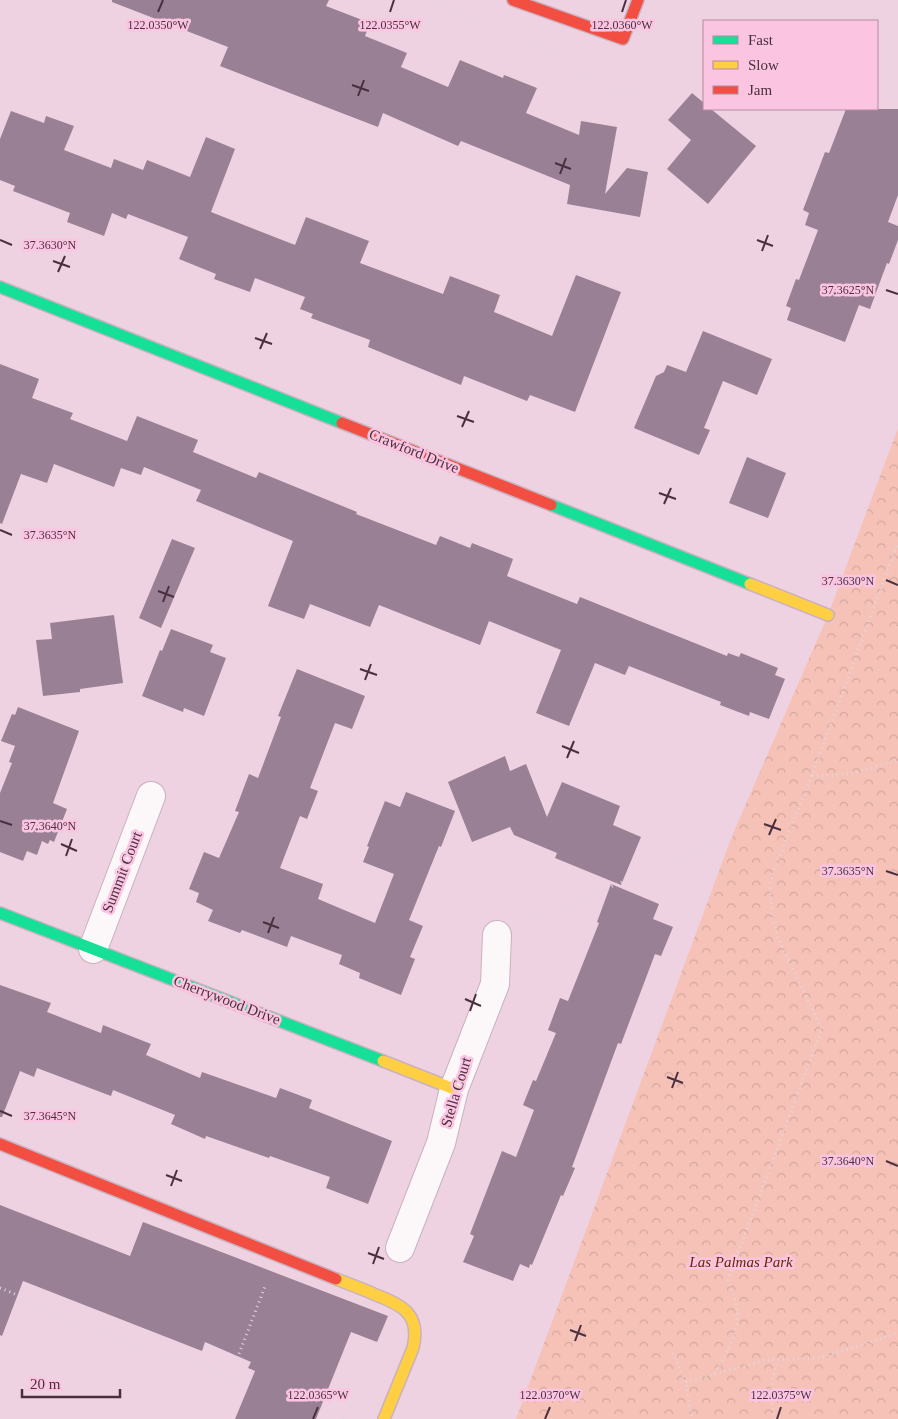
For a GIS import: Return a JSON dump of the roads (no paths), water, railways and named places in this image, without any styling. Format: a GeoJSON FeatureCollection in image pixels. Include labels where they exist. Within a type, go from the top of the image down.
{"type":"FeatureCollection","features":[{"type":"Feature","properties":{"kind":"street"},"geometry":{"type":"LineString","coordinates":[[513,0],[623,39],[638,0]]}},
{"type":"Feature","properties":{"kind":"street","name":"Crawford Drive"},"geometry":{"type":"LineString","coordinates":[[0,287],[828,615]]}},
{"type":"Feature","properties":{"kind":"street","name":"Summit Court"},"geometry":{"type":"LineString","coordinates":[[93,948],[151,796]]}},
{"type":"Feature","properties":{"kind":"street","name":"Cherrywood Drive"},"geometry":{"type":"LineString","coordinates":[[0,913],[454,1088]]}},
{"type":"Feature","properties":{"kind":"street","name":"Stella Court"},"geometry":{"type":"LineString","coordinates":[[400,1248],[440,1143],[454,1088],[495,984],[498,935]]}},
{"type":"Feature","properties":{"kind":"street"},"geometry":{"type":"LineString","coordinates":[[0,1144],[397,1303],[409,1312],[414,1324],[416,1340],[384,1419]]}},
{"type":"Feature","properties":{"kind":"park label","name":"Las Palmas Park"},"geometry":{"type":"Point","coordinates":[741,1262]}}]}
